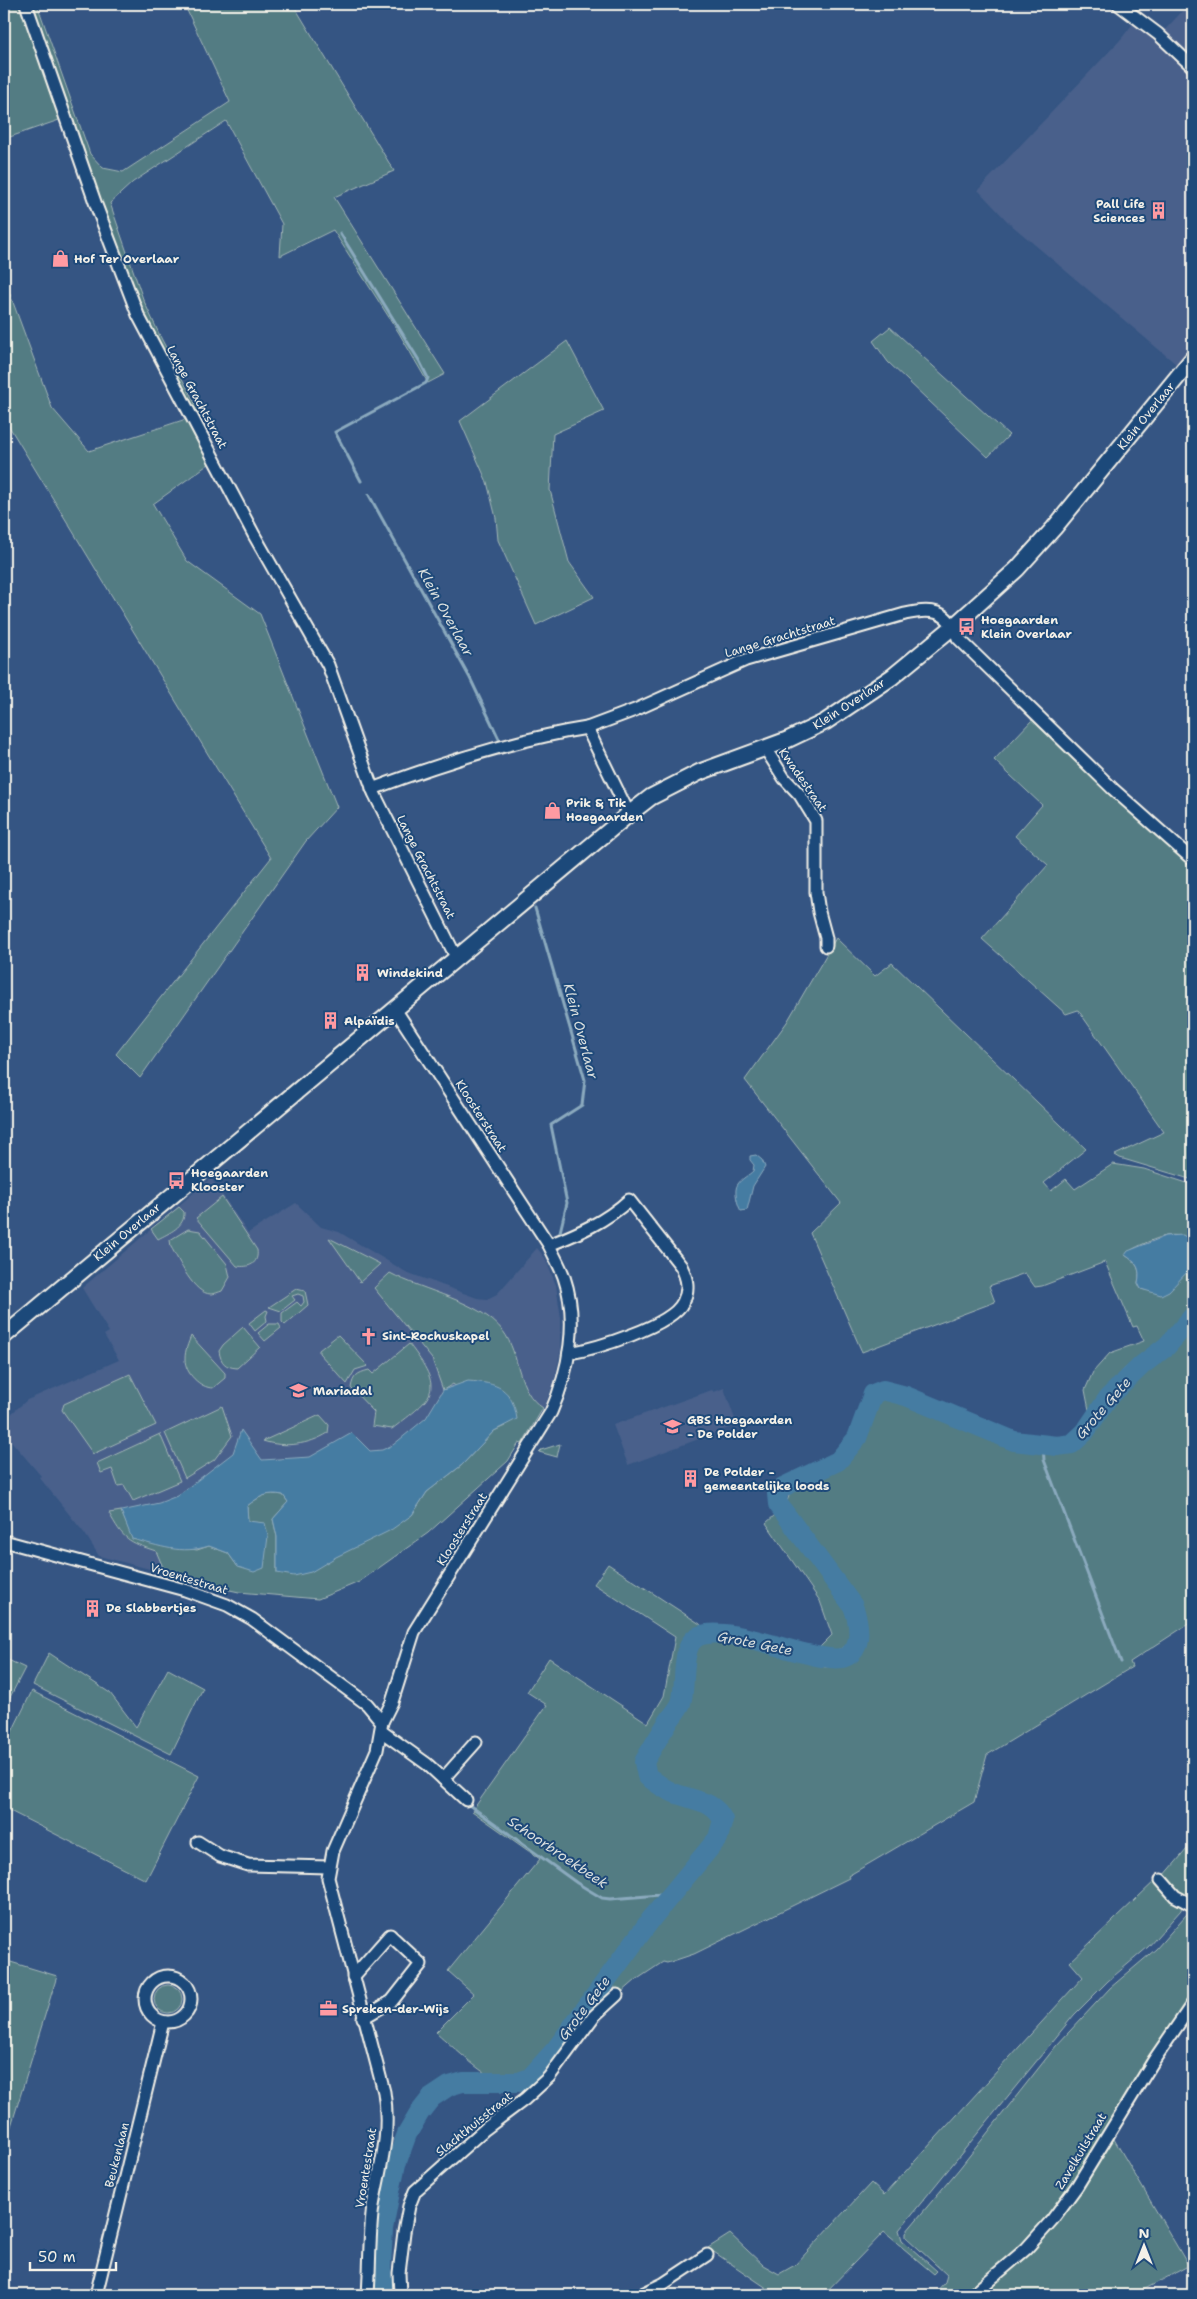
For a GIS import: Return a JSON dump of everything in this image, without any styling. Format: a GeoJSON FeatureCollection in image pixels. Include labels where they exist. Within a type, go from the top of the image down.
{"type":"FeatureCollection","features":[{"type":"Feature","properties":{"kind":"main road","name":"Klein Overlaar"},"geometry":{"type":"LineString","coordinates":[[4,1336],[628,814],[651,798],[700,772],[787,740],[825,722],[892,677],[954,626],[1017,569],[1054,528],[1193,358]]}},
{"type":"Feature","properties":{"kind":"street","name":"Lange Grachtstraat"},"geometry":{"type":"LineString","coordinates":[[26,4],[96,205],[138,315],[250,527],[328,665],[372,789],[456,957]]}},
{"type":"Feature","properties":{"kind":"street"},"geometry":{"type":"LineString","coordinates":[[1118,4],[1158,34],[1193,67]]}},
{"type":"Feature","properties":{"kind":"street","name":"Lange Grachtstraat"},"geometry":{"type":"LineString","coordinates":[[372,789],[447,764],[560,732],[587,728],[636,710],[728,666],[804,642],[926,610],[942,615],[954,626]]}},
{"type":"Feature","properties":{"kind":"street"},"geometry":{"type":"LineString","coordinates":[[954,626],[958,638],[1113,789],[1193,860]]}},
{"type":"Feature","properties":{"kind":"street"},"geometry":{"type":"LineString","coordinates":[[587,728],[628,814]]}},
{"type":"Feature","properties":{"kind":"street","name":"Kwadestraat"},"geometry":{"type":"LineString","coordinates":[[765,748],[784,778],[800,795],[816,821],[816,892],[826,946]]}},
{"type":"Feature","properties":{"kind":"street","name":"Kloosterstraat"},"geometry":{"type":"LineString","coordinates":[[382,1727],[414,1632],[551,1412],[559,1395],[569,1353],[572,1327],[570,1302],[564,1277],[549,1245],[395,1009]]}},
{"type":"Feature","properties":{"kind":"street"},"geometry":{"type":"LineString","coordinates":[[549,1245],[599,1224],[613,1215],[629,1200],[686,1276],[688,1287],[683,1303],[663,1321],[635,1333],[569,1353]]}},
{"type":"Feature","properties":{"kind":"street","name":"Vroentestraat"},"geometry":{"type":"LineString","coordinates":[[4,1541],[185,1590],[227,1604],[252,1619],[367,1704],[382,1727],[427,1764],[466,1800]]}},
{"type":"Feature","properties":{"kind":"street","name":"Vroentestraat"},"geometry":{"type":"LineString","coordinates":[[368,2295],[373,2208],[384,2154],[388,2116],[384,2092],[328,1878],[333,1851],[377,1750],[382,1727]]}},
{"type":"Feature","properties":{"kind":"street"},"geometry":{"type":"LineString","coordinates":[[443,1779],[476,1742]]}},
{"type":"Feature","properties":{"kind":"street"},"geometry":{"type":"LineString","coordinates":[[198,1842],[220,1856],[248,1865],[329,1867]]}},
{"type":"Feature","properties":{"kind":"street"},"geometry":{"type":"LineString","coordinates":[[1161,1880],[1175,1896],[1192,1902]]}},
{"type":"Feature","properties":{"kind":"street"},"geometry":{"type":"LineString","coordinates":[[354,1977],[390,1934],[421,1964],[392,2001],[364,2018]]}},
{"type":"Feature","properties":{"kind":"street"},"geometry":{"type":"LineString","coordinates":[[170,1976],[184,1982],[189,1988],[191,2003],[184,2016],[178,2020],[163,2022],[150,2014],[147,2007],[146,1992],[156,1980],[170,1976]]}},
{"type":"Feature","properties":{"kind":"street","name":"Slachthuisstraat"},"geometry":{"type":"LineString","coordinates":[[400,2295],[399,2272],[404,2232],[409,2206],[415,2191],[485,2129],[526,2099],[549,2077],[594,2016],[617,1995]]}},
{"type":"Feature","properties":{"kind":"street","name":"Zavelkuilstraat"},"geometry":{"type":"LineString","coordinates":[[972,2295],[1026,2249],[1052,2220],[1076,2186],[1148,2068],[1193,2003]]}},
{"type":"Feature","properties":{"kind":"street","name":"Beukenlaan"},"geometry":{"type":"LineString","coordinates":[[96,2295],[163,2022]]}},
{"type":"Feature","properties":{"kind":"street"},"geometry":{"type":"LineString","coordinates":[[640,2295],[663,2284],[707,2255]]}},
{"type":"Feature","properties":{"kind":"shaded area"},"geometry":{"type":"Polygon","coordinates":[[[1189,4],[1193,4],[1193,63],[1161,34],[1189,4]]]}},
{"type":"Feature","properties":{"kind":"shaded area"},"geometry":{"type":"Polygon","coordinates":[[[1135,21],[1193,74],[1193,342],[1176,364],[1009,223],[978,190],[1121,39],[1135,21]]]}},
{"type":"Feature","properties":{"kind":"shaded area"},"geometry":{"type":"Polygon","coordinates":[[[756,1155],[762,1160],[765,1167],[753,1186],[747,1210],[741,1211],[736,1198],[736,1190],[741,1180],[753,1171],[754,1165],[750,1160],[750,1156],[756,1155]]]}},
{"type":"Feature","properties":{"kind":"shaded area","name":"Mariadal"},"geometry":{"type":"Polygon","coordinates":[[[211,1178],[248,1233],[296,1203],[321,1227],[339,1232],[406,1272],[477,1298],[487,1299],[497,1294],[537,1248],[545,1258],[556,1285],[561,1318],[561,1349],[554,1382],[545,1405],[522,1444],[519,1443],[508,1461],[428,1533],[359,1582],[318,1599],[239,1592],[99,1556],[85,1534],[39,1477],[41,1476],[6,1435],[4,1437],[4,1420],[27,1400],[119,1360],[104,1335],[109,1332],[82,1288],[211,1178]]]}},
{"type":"Feature","properties":{"kind":"shaded area"},"geometry":{"type":"Polygon","coordinates":[[[1183,1235],[1193,1242],[1192,1267],[1169,1291],[1161,1295],[1141,1289],[1138,1283],[1139,1273],[1137,1266],[1125,1255],[1128,1251],[1166,1236],[1183,1235]]]}},
{"type":"Feature","properties":{"kind":"shaded area"},"geometry":{"type":"Polygon","coordinates":[[[468,1381],[488,1383],[502,1389],[511,1400],[517,1419],[494,1431],[462,1465],[427,1492],[412,1515],[391,1530],[336,1557],[311,1572],[294,1576],[277,1573],[277,1537],[273,1519],[288,1502],[283,1495],[272,1494],[264,1496],[247,1506],[248,1521],[265,1523],[268,1536],[264,1568],[254,1572],[238,1567],[228,1553],[209,1546],[199,1549],[180,1550],[132,1539],[121,1511],[159,1503],[177,1496],[233,1453],[241,1430],[262,1460],[310,1457],[352,1433],[370,1451],[382,1450],[393,1445],[426,1418],[443,1390],[468,1381]]]}},
{"type":"Feature","properties":{"kind":"shaded area","name":"GBS Hoegaarden - De Polder"},"geometry":{"type":"Polygon","coordinates":[[[724,1388],[737,1425],[628,1465],[613,1425],[712,1390],[714,1392],[724,1388]]]}},
{"type":"Feature","properties":{"kind":"green space"},"geometry":{"type":"Polygon","coordinates":[[[4,4],[23,4],[62,119],[4,139],[4,4]]]}},
{"type":"Feature","properties":{"kind":"green space"},"geometry":{"type":"Polygon","coordinates":[[[31,4],[37,4],[90,154],[103,168],[123,172],[230,102],[184,4],[293,4],[394,171],[334,197],[445,374],[428,383],[399,333],[333,230],[280,256],[282,224],[226,121],[133,182],[110,203],[143,299],[202,417],[197,417],[151,330],[127,278],[31,4]]]}},
{"type":"Feature","properties":{"kind":"green space"},"geometry":{"type":"Polygon","coordinates":[[[4,278],[52,408],[89,451],[189,418],[213,461],[153,504],[187,561],[260,614],[337,807],[306,841],[140,1078],[116,1054],[271,858],[4,418],[4,278]]]}},
{"type":"Feature","properties":{"kind":"green space"},"geometry":{"type":"Polygon","coordinates":[[[890,327],[1009,435],[988,457],[888,362],[873,341],[890,327]]]}},
{"type":"Feature","properties":{"kind":"green space"},"geometry":{"type":"Polygon","coordinates":[[[567,341],[604,411],[553,434],[550,490],[569,562],[594,597],[536,625],[498,540],[496,518],[487,482],[460,421],[567,341]]]}},
{"type":"Feature","properties":{"kind":"green space"},"geometry":{"type":"Polygon","coordinates":[[[1033,719],[1193,866],[1193,1180],[1115,1155],[1164,1132],[1078,1010],[1066,1014],[982,939],[1048,865],[1015,836],[1042,805],[994,760],[1033,719]]]}},
{"type":"Feature","properties":{"kind":"green space"},"geometry":{"type":"Polygon","coordinates":[[[836,938],[875,976],[892,963],[1086,1149],[1044,1183],[1051,1191],[1066,1179],[1075,1189],[1113,1164],[1144,1169],[1193,1185],[1193,1242],[1180,1236],[1166,1236],[1144,1244],[1125,1255],[1137,1267],[1139,1274],[1138,1283],[1141,1289],[1149,1291],[1171,1286],[1193,1265],[1193,1303],[1168,1337],[1124,1369],[1090,1415],[1085,1390],[1093,1372],[1110,1353],[1144,1341],[1137,1326],[1133,1327],[1105,1262],[1042,1286],[1035,1287],[1025,1273],[989,1286],[995,1302],[862,1352],[810,1233],[841,1203],[745,1080],[787,1022],[836,938]]]}},
{"type":"Feature","properties":{"kind":"green space"},"geometry":{"type":"Polygon","coordinates":[[[222,1197],[257,1250],[255,1262],[249,1266],[237,1266],[196,1218],[222,1197]]]}},
{"type":"Feature","properties":{"kind":"green space"},"geometry":{"type":"Polygon","coordinates":[[[179,1207],[184,1212],[182,1222],[176,1229],[158,1239],[151,1229],[179,1207]]]}},
{"type":"Feature","properties":{"kind":"green space"},"geometry":{"type":"Polygon","coordinates":[[[188,1229],[200,1231],[227,1264],[230,1277],[222,1291],[211,1294],[204,1293],[198,1288],[187,1275],[171,1247],[170,1240],[188,1229]]]}},
{"type":"Feature","properties":{"kind":"green space"},"geometry":{"type":"Polygon","coordinates":[[[329,1238],[380,1264],[360,1282],[329,1238]]]}},
{"type":"Feature","properties":{"kind":"green space"},"geometry":{"type":"Polygon","coordinates":[[[390,1273],[466,1304],[493,1321],[503,1331],[509,1341],[528,1392],[534,1401],[543,1408],[522,1444],[519,1443],[508,1461],[428,1533],[359,1582],[318,1599],[239,1592],[207,1585],[165,1572],[156,1551],[127,1538],[118,1529],[109,1513],[121,1511],[133,1539],[197,1550],[209,1546],[228,1553],[238,1567],[248,1522],[247,1506],[264,1496],[272,1494],[283,1495],[288,1502],[273,1519],[277,1537],[277,1572],[326,1562],[412,1515],[427,1492],[462,1465],[494,1431],[505,1426],[453,1384],[443,1390],[432,1359],[374,1288],[390,1273]]]}},
{"type":"Feature","properties":{"kind":"green space"},"geometry":{"type":"Polygon","coordinates":[[[296,1289],[305,1291],[308,1305],[285,1325],[282,1322],[282,1313],[297,1302],[301,1306],[304,1302],[303,1296],[298,1294],[292,1296],[295,1300],[281,1311],[269,1307],[296,1289]]]}},
{"type":"Feature","properties":{"kind":"green space"},"geometry":{"type":"Polygon","coordinates":[[[266,1310],[268,1311],[267,1321],[255,1331],[249,1323],[266,1310]]]}},
{"type":"Feature","properties":{"kind":"green space"},"geometry":{"type":"Polygon","coordinates":[[[269,1324],[279,1324],[281,1328],[265,1341],[258,1333],[269,1324]]]}},
{"type":"Feature","properties":{"kind":"green space"},"geometry":{"type":"Polygon","coordinates":[[[1193,1326],[1193,1621],[1130,1662],[1132,1667],[987,1755],[974,1802],[848,1876],[849,1878],[694,1954],[667,1963],[663,1962],[636,1980],[621,1993],[611,1984],[639,1940],[649,1926],[697,1873],[720,1842],[726,1828],[727,1816],[721,1806],[697,1794],[667,1785],[656,1778],[649,1770],[650,1757],[673,1726],[684,1705],[688,1694],[693,1650],[699,1644],[709,1640],[725,1640],[825,1667],[837,1665],[855,1656],[863,1640],[863,1619],[860,1607],[785,1507],[790,1493],[845,1465],[859,1444],[881,1396],[942,1418],[980,1436],[1012,1447],[1052,1453],[1072,1449],[1081,1443],[1095,1428],[1128,1382],[1166,1355],[1193,1326]]]}},
{"type":"Feature","properties":{"kind":"green space"},"geometry":{"type":"Polygon","coordinates":[[[243,1327],[260,1347],[237,1368],[229,1367],[222,1361],[219,1351],[243,1327]]]}},
{"type":"Feature","properties":{"kind":"green space"},"geometry":{"type":"Polygon","coordinates":[[[338,1335],[368,1366],[355,1370],[347,1384],[319,1353],[319,1350],[338,1335]]]}},
{"type":"Feature","properties":{"kind":"green space"},"geometry":{"type":"Polygon","coordinates":[[[191,1336],[225,1373],[225,1378],[213,1388],[198,1383],[190,1374],[185,1356],[191,1336]]]}},
{"type":"Feature","properties":{"kind":"green space"},"geometry":{"type":"Polygon","coordinates":[[[409,1344],[428,1372],[431,1383],[430,1392],[426,1400],[418,1408],[392,1429],[372,1426],[374,1412],[351,1388],[353,1381],[356,1376],[365,1371],[369,1370],[373,1374],[409,1344]]]}},
{"type":"Feature","properties":{"kind":"green space"},"geometry":{"type":"Polygon","coordinates":[[[130,1374],[156,1425],[93,1454],[62,1410],[64,1404],[130,1374]]]}},
{"type":"Feature","properties":{"kind":"green space"},"geometry":{"type":"Polygon","coordinates":[[[222,1406],[232,1436],[214,1460],[185,1478],[165,1433],[222,1406]]]}},
{"type":"Feature","properties":{"kind":"green space"},"geometry":{"type":"Polygon","coordinates":[[[320,1415],[329,1425],[328,1433],[321,1437],[305,1443],[288,1445],[263,1441],[320,1415]]]}},
{"type":"Feature","properties":{"kind":"green space"},"geometry":{"type":"Polygon","coordinates":[[[160,1434],[180,1481],[133,1501],[124,1485],[118,1486],[112,1469],[101,1473],[97,1463],[160,1434]]]}},
{"type":"Feature","properties":{"kind":"green space"},"geometry":{"type":"Polygon","coordinates":[[[560,1444],[557,1457],[539,1452],[541,1450],[560,1444]]]}},
{"type":"Feature","properties":{"kind":"green space"},"geometry":{"type":"Polygon","coordinates":[[[775,1515],[842,1604],[850,1620],[854,1636],[843,1648],[817,1650],[832,1635],[820,1601],[766,1523],[775,1515]]]}},
{"type":"Feature","properties":{"kind":"green space"},"geometry":{"type":"Polygon","coordinates":[[[608,1564],[700,1624],[703,1629],[690,1635],[682,1642],[678,1694],[639,1759],[639,1776],[664,1796],[713,1811],[716,1818],[713,1830],[532,2070],[510,2076],[493,2076],[477,2067],[436,2032],[474,1994],[448,1971],[540,1859],[472,1811],[547,1705],[527,1692],[549,1658],[648,1723],[664,1696],[675,1637],[594,1584],[608,1564]]]}},
{"type":"Feature","properties":{"kind":"green space"},"geometry":{"type":"Polygon","coordinates":[[[49,1653],[110,1693],[136,1727],[168,1669],[203,1688],[171,1754],[33,1685],[49,1653]]]}},
{"type":"Feature","properties":{"kind":"green space"},"geometry":{"type":"Polygon","coordinates":[[[4,1658],[25,1668],[4,1709],[4,1658]]]}},
{"type":"Feature","properties":{"kind":"green space"},"geometry":{"type":"Polygon","coordinates":[[[32,1691],[199,1776],[146,1880],[4,1808],[4,1748],[32,1691]]]}},
{"type":"Feature","properties":{"kind":"green space"},"geometry":{"type":"Polygon","coordinates":[[[1193,1842],[1193,1893],[1188,1898],[1184,1898],[1164,1876],[1193,1842]]]}},
{"type":"Feature","properties":{"kind":"green space"},"geometry":{"type":"Polygon","coordinates":[[[1158,1878],[1182,1905],[1181,1910],[1148,1947],[1108,1981],[1074,2015],[899,2230],[902,2240],[937,2271],[934,2274],[884,2232],[823,2295],[777,2295],[708,2248],[730,2234],[763,2265],[779,2274],[795,2265],[871,2183],[884,2195],[1083,1977],[1070,1962],[1158,1878]]]}},
{"type":"Feature","properties":{"kind":"green space"},"geometry":{"type":"Polygon","coordinates":[[[1193,1907],[1193,1998],[1072,2187],[1022,2249],[966,2295],[933,2295],[945,2282],[947,2275],[906,2237],[906,2232],[959,2169],[1056,2046],[1110,1988],[1156,1949],[1193,1907]]]}},
{"type":"Feature","properties":{"kind":"green space"},"geometry":{"type":"Polygon","coordinates":[[[4,1960],[57,1976],[4,2149],[4,1960]]]}},
{"type":"Feature","properties":{"kind":"green space"},"geometry":{"type":"Polygon","coordinates":[[[168,1985],[178,1989],[182,1999],[178,2009],[168,2013],[158,2009],[154,1999],[158,1989],[168,1985]]]}},
{"type":"Feature","properties":{"kind":"green space"},"geometry":{"type":"Polygon","coordinates":[[[1111,2134],[1188,2265],[1193,2263],[1193,2274],[1188,2266],[1134,2295],[988,2295],[984,2290],[1035,2246],[1111,2134]]]}},
{"type":"Feature","properties":{"kind":"waterway"},"geometry":{"type":"LineString","coordinates":[[340,233],[428,378],[426,383],[335,432],[361,481]]}},
{"type":"Feature","properties":{"kind":"waterway","name":"Klein Overlaar"},"geometry":{"type":"LineString","coordinates":[[369,495],[470,678],[500,741]]}},
{"type":"Feature","properties":{"kind":"waterway","name":"Klein Overlaar"},"geometry":{"type":"LineString","coordinates":[[535,908],[585,1080],[582,1105],[551,1125],[567,1203],[560,1232]]}},
{"type":"Feature","properties":{"kind":"waterway","name":"Grote Gete"},"geometry":{"type":"LineString","coordinates":[[383,2295],[381,2267],[383,2229],[390,2192],[396,2164],[407,2134],[420,2112],[431,2098],[449,2086],[463,2082],[519,2082],[530,2078],[556,2049],[652,1918],[718,1838],[723,1820],[719,1813],[707,1804],[677,1794],[661,1786],[647,1776],[644,1762],[681,1703],[686,1656],[693,1640],[699,1636],[725,1634],[834,1658],[845,1657],[855,1648],[858,1627],[853,1606],[778,1504],[777,1494],[783,1487],[838,1461],[857,1438],[873,1394],[883,1390],[906,1396],[1014,1441],[1057,1446],[1072,1444],[1085,1432],[1108,1398],[1142,1365],[1167,1346],[1193,1316]]}},
{"type":"Feature","properties":{"kind":"waterway"},"geometry":{"type":"LineString","coordinates":[[1043,1445],[1044,1460],[1121,1662]]}},
{"type":"Feature","properties":{"kind":"waterway","name":"Schoorbroekbeek"},"geometry":{"type":"LineString","coordinates":[[469,1805],[577,1883],[602,1898],[670,1896]]}},
{"type":"Feature","properties":{"kind":"place","name":"Pall Life Sciences"},"geometry":{"type":"Point","coordinates":[1159,211]}},
{"type":"Feature","properties":{"kind":"place","name":"Hof Ter Overlaar"},"geometry":{"type":"Point","coordinates":[60,259]}},
{"type":"Feature","properties":{"kind":"place","name":"Hoegaarden Klein Overlaar"},"geometry":{"type":"Point","coordinates":[967,627]}},
{"type":"Feature","properties":{"kind":"place","name":"Prik & Tik Hoegaarden"},"geometry":{"type":"Point","coordinates":[552,810]}},
{"type":"Feature","properties":{"kind":"place","name":"Windekind"},"geometry":{"type":"Point","coordinates":[363,973]}},
{"type":"Feature","properties":{"kind":"place","name":"Alpaïdis"},"geometry":{"type":"Point","coordinates":[330,1021]}},
{"type":"Feature","properties":{"kind":"place","name":"Hoegaarden Klooster"},"geometry":{"type":"Point","coordinates":[177,1180]}},
{"type":"Feature","properties":{"kind":"place","name":"Sint-Rochuskapel"},"geometry":{"type":"Point","coordinates":[368,1336]}},
{"type":"Feature","properties":{"kind":"place","name":"Mariadal"},"geometry":{"type":"Point","coordinates":[299,1391]}},
{"type":"Feature","properties":{"kind":"place","name":"GBS Hoegaarden - De Polder"},"geometry":{"type":"Point","coordinates":[673,1427]}},
{"type":"Feature","properties":{"kind":"place","name":"De Polder - gemeentelijke loods"},"geometry":{"type":"Point","coordinates":[690,1479]}},
{"type":"Feature","properties":{"kind":"place","name":"De Slabbertjes"},"geometry":{"type":"Point","coordinates":[92,1608]}},
{"type":"Feature","properties":{"kind":"place","name":"Spreken-der-Wijs"},"geometry":{"type":"Point","coordinates":[328,2009]}}]}
